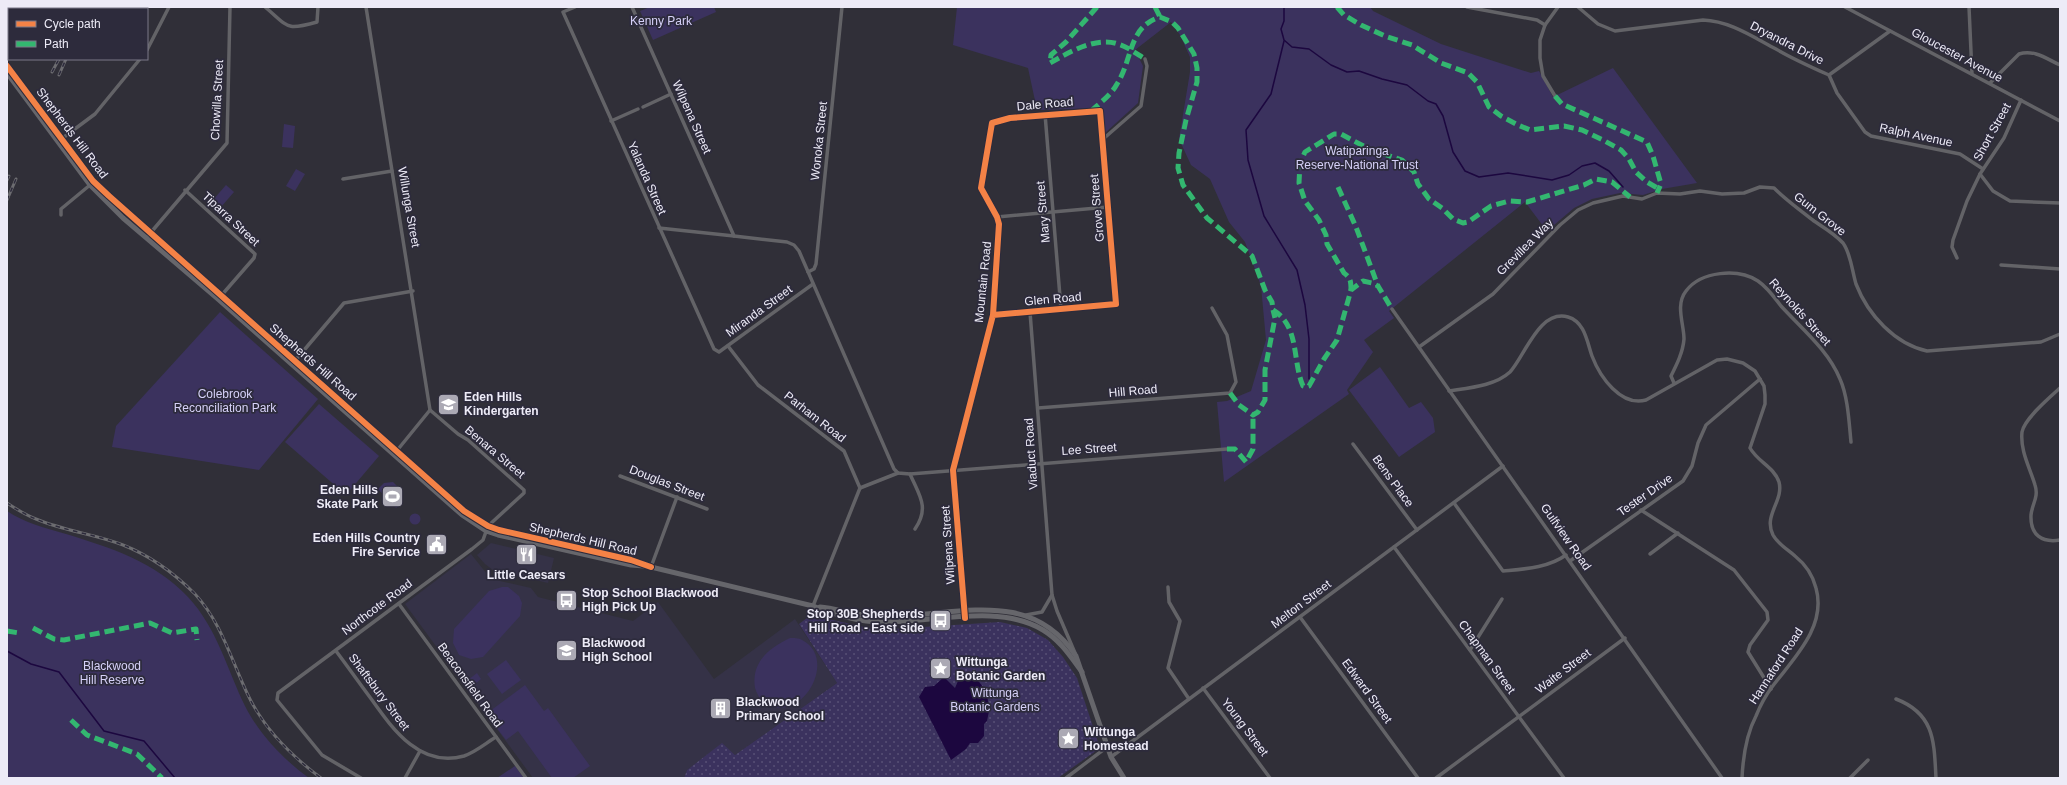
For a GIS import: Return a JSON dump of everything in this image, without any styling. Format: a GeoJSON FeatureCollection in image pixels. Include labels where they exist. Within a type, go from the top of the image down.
{"type":"FeatureCollection","features":[{"type":"Feature","properties":{"kind":"main road","name":"Shepherds Hill Road"},"geometry":{"type":"LineString","coordinates":[[7,66],[90,185],[123,218],[148,236],[220,297],[395,453],[462,515],[487,528],[512,538],[623,564],[651,567],[813,606],[872,616],[1001,610],[1026,615],[1047,625],[1063,639],[1076,656],[1107,747],[1111,757],[1124,778]]}},
{"type":"Feature","properties":{"kind":"main road","name":"Shepherds Hill Road"},"geometry":{"type":"LineString","coordinates":[[7,73],[93,181],[148,236]]}},
{"type":"Feature","properties":{"kind":"main road","name":"Shepherds Hill Road"},"geometry":{"type":"LineString","coordinates":[[813,606],[835,615],[864,621],[900,622],[1003,617],[1026,621],[1044,630],[1060,643],[1082,672]]}},
{"type":"Feature","properties":{"kind":"street"},"geometry":{"type":"LineString","coordinates":[[148,48],[170,7]]}},
{"type":"Feature","properties":{"kind":"street","name":"Chowilla Street"},"geometry":{"type":"LineString","coordinates":[[148,236],[185,190],[227,143],[230,7]]}},
{"type":"Feature","properties":{"kind":"street"},"geometry":{"type":"LineString","coordinates":[[265,7],[290,28],[305,26],[317,22],[318,7]]}},
{"type":"Feature","properties":{"kind":"street","name":"Willunga Street"},"geometry":{"type":"LineString","coordinates":[[366,7],[413,291],[430,410]]}},
{"type":"Feature","properties":{"kind":"street","name":"Yalanda Street"},"geometry":{"type":"LineString","coordinates":[[575,7],[563,12],[659,228],[716,351]]}},
{"type":"Feature","properties":{"kind":"street","name":"Wilpena Street"},"geometry":{"type":"LineString","coordinates":[[632,7],[734,236]]}},
{"type":"Feature","properties":{"kind":"street","name":"Wonoka Street"},"geometry":{"type":"LineString","coordinates":[[808,272],[814,269],[816,264],[842,7]]}},
{"type":"Feature","properties":{"kind":"street"},"geometry":{"type":"LineString","coordinates":[[1467,7],[1537,20],[1545,25]]}},
{"type":"Feature","properties":{"kind":"street"},"geometry":{"type":"LineString","coordinates":[[1555,96],[1543,76],[1540,58],[1540,40],[1545,25],[1558,7]]}},
{"type":"Feature","properties":{"kind":"street","name":"Dryandra Drive"},"geometry":{"type":"LineString","coordinates":[[1578,7],[1598,24],[1615,31],[1703,20],[1714,20],[1729,25],[1799,62],[1829,75]]}},
{"type":"Feature","properties":{"kind":"street","name":"Gloucester Avenue"},"geometry":{"type":"LineString","coordinates":[[1846,7],[2060,121]]}},
{"type":"Feature","properties":{"kind":"street"},"geometry":{"type":"LineString","coordinates":[[1969,7],[1972,74]]}},
{"type":"Feature","properties":{"kind":"street"},"geometry":{"type":"LineString","coordinates":[[1829,75],[1890,31]]}},
{"type":"Feature","properties":{"kind":"street"},"geometry":{"type":"LineString","coordinates":[[1990,83],[2019,54],[2025,52],[2038,54],[2060,65]]}},
{"type":"Feature","properties":{"kind":"street"},"geometry":{"type":"LineString","coordinates":[[1102,140],[1141,106],[1147,66],[1146,59]]}},
{"type":"Feature","properties":{"kind":"street"},"geometry":{"type":"LineString","coordinates":[[60,140],[95,114],[139,60]]}},
{"type":"Feature","properties":{"kind":"street","name":"Ralph Avenue"},"geometry":{"type":"LineString","coordinates":[[1829,75],[1837,94],[1864,132],[1871,136],[1960,154],[1983,169]]}},
{"type":"Feature","properties":{"kind":"street"},"geometry":{"type":"LineString","coordinates":[[643,107],[671,94]]}},
{"type":"Feature","properties":{"kind":"street","name":"Short Street"},"geometry":{"type":"LineString","coordinates":[[1957,258],[1952,247],[1953,240],[1967,201],[1980,174],[2004,138],[2021,100]]}},
{"type":"Feature","properties":{"kind":"street"},"geometry":{"type":"LineString","coordinates":[[611,121],[638,109]]}},
{"type":"Feature","properties":{"kind":"street","name":"Grove Street"},"geometry":{"type":"LineString","coordinates":[[1100,110],[1116,304]]}},
{"type":"Feature","properties":{"kind":"street","name":"Dale Road"},"geometry":{"type":"LineString","coordinates":[[998,216],[981,188],[992,123],[1010,118],[1100,110]]}},
{"type":"Feature","properties":{"kind":"street","name":"Mary Street"},"geometry":{"type":"LineString","coordinates":[[1045,114],[1061,309]]}},
{"type":"Feature","properties":{"kind":"street"},"geometry":{"type":"LineString","coordinates":[[343,179],[392,171]]}},
{"type":"Feature","properties":{"kind":"street"},"geometry":{"type":"LineString","coordinates":[[1980,174],[1993,191],[2010,201],[2060,203]]}},
{"type":"Feature","properties":{"kind":"street"},"geometry":{"type":"LineString","coordinates":[[62,215],[61,209],[90,185]]}},
{"type":"Feature","properties":{"kind":"street","name":"Gum Grove"},"geometry":{"type":"LineString","coordinates":[[1657,193],[1680,194],[1700,191],[1722,194],[1744,193],[1760,187],[1774,188],[1790,203],[1844,244],[1857,285],[1871,311],[1888,331],[1916,349],[1927,351],[2041,342],[2060,334]]}},
{"type":"Feature","properties":{"kind":"street","name":"Tiparra Street"},"geometry":{"type":"LineString","coordinates":[[185,190],[255,254],[254,258],[220,297]]}},
{"type":"Feature","properties":{"kind":"street","name":"Grevillea Way"},"geometry":{"type":"LineString","coordinates":[[1419,347],[1493,294],[1560,225],[1578,210],[1608,198],[1623,196],[1642,199],[1657,193]]}},
{"type":"Feature","properties":{"kind":"street"},"geometry":{"type":"LineString","coordinates":[[998,216],[1108,207]]}},
{"type":"Feature","properties":{"kind":"street","name":"Mountain Road"},"geometry":{"type":"LineString","coordinates":[[953,470],[992,315],[999,224],[998,216]]}},
{"type":"Feature","properties":{"kind":"street"},"geometry":{"type":"LineString","coordinates":[[659,228],[787,242],[794,245],[799,251],[894,469],[898,473]]}},
{"type":"Feature","properties":{"kind":"street"},"geometry":{"type":"LineString","coordinates":[[2001,266],[2060,269]]}},
{"type":"Feature","properties":{"kind":"street","name":"Reynolds Street"},"geometry":{"type":"LineString","coordinates":[[1674,383],[1671,376],[1680,357],[1684,339],[1681,307],[1685,292],[1691,286],[1706,277],[1726,274],[1748,277],[1766,287],[1821,349],[1842,384],[1851,442]]}},
{"type":"Feature","properties":{"kind":"street","name":"Miranda Street"},"geometry":{"type":"LineString","coordinates":[[716,351],[719,352],[728,346],[813,284]]}},
{"type":"Feature","properties":{"kind":"street"},"geometry":{"type":"LineString","coordinates":[[293,363],[344,303],[413,291]]}},
{"type":"Feature","properties":{"kind":"street","name":"Glen Road"},"geometry":{"type":"LineString","coordinates":[[992,315],[1116,304]]}},
{"type":"Feature","properties":{"kind":"street","name":"Hill Road"},"geometry":{"type":"LineString","coordinates":[[1038,408],[1230,393],[1236,382],[1227,335],[1212,308]]}},
{"type":"Feature","properties":{"kind":"street","name":"Gulfview Road"},"geometry":{"type":"LineString","coordinates":[[1392,309],[1625,638],[1722,778]]}},
{"type":"Feature","properties":{"kind":"street","name":"Viaduct Road"},"geometry":{"type":"LineString","coordinates":[[1030,312],[1052,595],[1057,611],[1076,656]]}},
{"type":"Feature","properties":{"kind":"street","name":"Hannaford Road"},"geometry":{"type":"LineString","coordinates":[[1450,390],[1482,386],[1509,372],[1535,332],[1546,322],[1559,316],[1569,317],[1580,325],[1586,336],[1592,357],[1605,380],[1616,392],[1629,400],[1641,402],[1646,400],[1709,363],[1727,359],[1735,360],[1749,366],[1760,379],[1764,386],[1766,404],[1750,448],[1753,453],[1772,469],[1780,484],[1780,491],[1771,513],[1770,526],[1774,536],[1780,544],[1796,557],[1808,571],[1816,588],[1819,604],[1815,622],[1809,636],[1771,689],[1755,717],[1743,759],[1742,778]]}},
{"type":"Feature","properties":{"kind":"street","name":"Parham Road"},"geometry":{"type":"LineString","coordinates":[[728,346],[758,385],[844,451],[860,488]]}},
{"type":"Feature","properties":{"kind":"street","name":"Tester Drive"},"geometry":{"type":"LineString","coordinates":[[1570,561],[1683,481],[1692,466],[1698,443],[1706,425],[1760,379]]}},
{"type":"Feature","properties":{"kind":"street"},"geometry":{"type":"LineString","coordinates":[[2060,388],[2043,403],[2022,431],[2025,460],[2038,496],[2031,515],[2033,527],[2039,538],[2048,542],[2060,540]]}},
{"type":"Feature","properties":{"kind":"street"},"geometry":{"type":"LineString","coordinates":[[395,453],[430,410]]}},
{"type":"Feature","properties":{"kind":"street","name":"Benara Street"},"geometry":{"type":"LineString","coordinates":[[430,410],[458,434],[468,440],[524,490],[523,496]]}},
{"type":"Feature","properties":{"kind":"street","name":"Bens Place"},"geometry":{"type":"LineString","coordinates":[[1353,444],[1417,530]]}},
{"type":"Feature","properties":{"kind":"street","name":"Lee Street"},"geometry":{"type":"LineString","coordinates":[[953,470],[1227,449]]}},
{"type":"Feature","properties":{"kind":"street","name":"Melton Street"},"geometry":{"type":"LineString","coordinates":[[1111,757],[1503,466]]}},
{"type":"Feature","properties":{"kind":"street"},"geometry":{"type":"LineString","coordinates":[[813,606],[860,488],[898,473],[910,474],[953,470]]}},
{"type":"Feature","properties":{"kind":"street","name":"Wilpena Street"},"geometry":{"type":"LineString","coordinates":[[953,470],[965,618]]}},
{"type":"Feature","properties":{"kind":"street"},"geometry":{"type":"LineString","coordinates":[[910,474],[922,503],[922,518],[915,529]]}},
{"type":"Feature","properties":{"kind":"street","name":"Douglas Street"},"geometry":{"type":"LineString","coordinates":[[620,476],[707,509]]}},
{"type":"Feature","properties":{"kind":"street","name":"Northcote Road"},"geometry":{"type":"LineString","coordinates":[[361,778],[317,750],[277,700],[276,697],[278,693],[483,540],[487,528],[523,496]]}},
{"type":"Feature","properties":{"kind":"street"},"geometry":{"type":"LineString","coordinates":[[651,567],[677,497]]}},
{"type":"Feature","properties":{"kind":"street"},"geometry":{"type":"LineString","coordinates":[[1454,503],[1503,571],[1528,568],[1556,562],[1566,555]]}},
{"type":"Feature","properties":{"kind":"street"},"geometry":{"type":"LineString","coordinates":[[1641,510],[1734,570],[1767,612],[1768,620],[1750,645],[1748,652],[1771,689]]}},
{"type":"Feature","properties":{"kind":"street"},"geometry":{"type":"LineString","coordinates":[[1650,554],[1678,533]]}},
{"type":"Feature","properties":{"kind":"street","name":"Chapman Street"},"geometry":{"type":"LineString","coordinates":[[1394,547],[1564,778]]}},
{"type":"Feature","properties":{"kind":"street"},"geometry":{"type":"LineString","coordinates":[[1168,587],[1169,602],[1180,621],[1168,668],[1189,699]]}},
{"type":"Feature","properties":{"kind":"street"},"geometry":{"type":"LineString","coordinates":[[1026,615],[1042,612],[1052,595]]}},
{"type":"Feature","properties":{"kind":"street"},"geometry":{"type":"LineString","coordinates":[[1470,650],[1502,599]]}},
{"type":"Feature","properties":{"kind":"street","name":"Beaconsfield Road"},"geometry":{"type":"LineString","coordinates":[[398,604],[526,778]]}},
{"type":"Feature","properties":{"kind":"street","name":"Edward Street"},"geometry":{"type":"LineString","coordinates":[[1300,617],[1418,778]]}},
{"type":"Feature","properties":{"kind":"street","name":"Waite Street"},"geometry":{"type":"LineString","coordinates":[[1436,778],[1625,638]]}},
{"type":"Feature","properties":{"kind":"street","name":"Shaftsbury Street"},"geometry":{"type":"LineString","coordinates":[[336,651],[396,733],[420,751],[440,757],[457,757],[477,750],[496,737]]}},
{"type":"Feature","properties":{"kind":"street","name":"Young Street"},"geometry":{"type":"LineString","coordinates":[[1203,688],[1270,778]]}},
{"type":"Feature","properties":{"kind":"street"},"geometry":{"type":"LineString","coordinates":[[1896,699],[1914,707],[1931,729],[1934,739],[1936,778]]}},
{"type":"Feature","properties":{"kind":"street"},"geometry":{"type":"LineString","coordinates":[[1066,778],[1107,747]]}},
{"type":"Feature","properties":{"kind":"street"},"geometry":{"type":"LineString","coordinates":[[405,778],[420,751]]}},
{"type":"Feature","properties":{"kind":"street"},"geometry":{"type":"LineString","coordinates":[[1850,778],[1868,760]]}},
{"type":"Feature","properties":{"kind":"shaded area"},"geometry":{"type":"Polygon","coordinates":[[[491,543],[554,558],[548,583],[493,570],[477,555],[491,543]]]}},
{"type":"Feature","properties":{"kind":"shaded area","name":"Blackwood High School"},"geometry":{"type":"Polygon","coordinates":[[[471,554],[491,579],[531,588],[538,597],[633,621],[658,602],[714,679],[795,619],[837,683],[735,755],[722,744],[687,770],[684,778],[533,778],[405,604],[471,554]]]}},
{"type":"Feature","properties":{"kind":"shaded area"},"geometry":{"type":"Polygon","coordinates":[[[968,676],[976,678],[987,692],[989,711],[987,721],[984,724],[984,736],[978,743],[970,743],[966,749],[951,760],[919,697],[925,687],[934,686],[944,677],[955,688],[958,681],[968,676]]]}},
{"type":"Feature","properties":{"kind":"green space","name":"Kenny Park"},"geometry":{"type":"Polygon","coordinates":[[[650,7],[714,7],[716,12],[653,40],[640,11],[650,7]]]}},
{"type":"Feature","properties":{"kind":"green space","name":"Watiparinga Reserve-National Trust"},"geometry":{"type":"Polygon","coordinates":[[[957,7],[1370,7],[1373,11],[1441,44],[1531,73],[1539,71],[1553,97],[1613,68],[1697,183],[1662,189],[1643,195],[1620,193],[1592,199],[1574,208],[1547,231],[1525,202],[1389,311],[1394,318],[1364,340],[1373,352],[1347,390],[1349,394],[1224,482],[1217,402],[1227,401],[1251,391],[1266,340],[1261,286],[1245,242],[1229,222],[1210,179],[1191,165],[1179,139],[1190,72],[1190,57],[1180,35],[1171,22],[1135,50],[1143,66],[1138,103],[1105,133],[1102,108],[1037,110],[1028,68],[953,45],[957,7]]]}},
{"type":"Feature","properties":{"kind":"green space"},"geometry":{"type":"Polygon","coordinates":[[[284,124],[295,126],[293,148],[282,147],[284,124]]]}},
{"type":"Feature","properties":{"kind":"green space"},"geometry":{"type":"Polygon","coordinates":[[[296,169],[305,174],[295,191],[286,186],[296,169]]]}},
{"type":"Feature","properties":{"kind":"green space"},"geometry":{"type":"Polygon","coordinates":[[[226,185],[234,192],[221,207],[213,200],[226,185]]]}},
{"type":"Feature","properties":{"kind":"green space","name":"Colebrook Reconciliation Park"},"geometry":{"type":"Polygon","coordinates":[[[220,312],[318,399],[259,470],[112,447],[116,426],[220,312]]]}},
{"type":"Feature","properties":{"kind":"green space"},"geometry":{"type":"Polygon","coordinates":[[[1380,367],[1409,408],[1421,402],[1433,418],[1435,432],[1399,457],[1349,390],[1380,367]]]}},
{"type":"Feature","properties":{"kind":"green space"},"geometry":{"type":"Polygon","coordinates":[[[319,404],[379,456],[346,495],[285,442],[319,404]]]}},
{"type":"Feature","properties":{"kind":"green space","name":"Eden Hills Skate Park"},"geometry":{"type":"Polygon","coordinates":[[[393,482],[402,491],[401,504],[396,508],[378,489],[384,483],[393,482]]]}},
{"type":"Feature","properties":{"kind":"green space","name":"Blackwood Hill Reserve"},"geometry":{"type":"Polygon","coordinates":[[[7,511],[35,525],[99,545],[131,557],[161,574],[175,585],[188,597],[207,622],[221,649],[245,706],[257,727],[281,755],[309,778],[7,778],[7,511]]]}},
{"type":"Feature","properties":{"kind":"green space"},"geometry":{"type":"Polygon","coordinates":[[[413,514],[417,514],[419,515],[419,523],[413,524],[410,521],[410,517],[413,514]]]}},
{"type":"Feature","properties":{"kind":"green space"},"geometry":{"type":"Polygon","coordinates":[[[502,587],[508,587],[519,596],[522,603],[520,616],[483,657],[471,659],[459,655],[453,643],[454,629],[489,591],[502,587]]]}},
{"type":"Feature","properties":{"kind":"green space","name":"Wittunga Botanic Gardens"},"geometry":{"type":"Polygon","coordinates":[[[811,615],[877,630],[1000,622],[1027,628],[1048,640],[1063,657],[1077,678],[1100,748],[1058,778],[684,778],[687,770],[722,743],[735,755],[837,683],[799,624],[811,615]]]}},
{"type":"Feature","properties":{"kind":"green space"},"geometry":{"type":"Polygon","coordinates":[[[790,638],[801,639],[812,649],[817,660],[817,673],[812,686],[804,697],[793,705],[781,708],[767,705],[761,700],[755,688],[754,679],[756,671],[759,663],[769,651],[790,638]]]}},
{"type":"Feature","properties":{"kind":"green space"},"geometry":{"type":"Polygon","coordinates":[[[506,660],[521,680],[502,694],[487,674],[506,660]]]}},
{"type":"Feature","properties":{"kind":"green space"},"geometry":{"type":"Polygon","coordinates":[[[477,673],[481,679],[469,689],[464,683],[477,673]]]}},
{"type":"Feature","properties":{"kind":"green space"},"geometry":{"type":"Polygon","coordinates":[[[525,685],[544,711],[548,708],[590,766],[573,778],[552,778],[518,731],[506,740],[486,714],[525,685]]]}},
{"type":"Feature","properties":{"kind":"green space"},"geometry":{"type":"Polygon","coordinates":[[[515,766],[524,778],[497,778],[515,766]]]}},
{"type":"Feature","properties":{"kind":"waterway"},"geometry":{"type":"LineString","coordinates":[[1284,7],[1284,21],[1281,29],[1284,40],[1292,47],[1309,49],[1331,65],[1347,72],[1359,71],[1382,79],[1407,85],[1428,101],[1436,104],[1443,116],[1453,152],[1465,171],[1479,177],[1508,173],[1552,180],[1569,175],[1582,166],[1595,163],[1609,171],[1623,187]]}},
{"type":"Feature","properties":{"kind":"waterway"},"geometry":{"type":"LineString","coordinates":[[1284,41],[1271,94],[1246,130],[1248,160],[1264,216],[1297,270],[1305,305],[1309,339],[1309,379]]}},
{"type":"Feature","properties":{"kind":"waterway"},"geometry":{"type":"LineString","coordinates":[[7,651],[31,664],[59,672],[104,731],[144,741],[175,778]]}},
{"type":"Feature","properties":{"kind":"railway"},"geometry":{"type":"LineString","coordinates":[[52,72],[58,60]]}},
{"type":"Feature","properties":{"kind":"railway"},"geometry":{"type":"LineString","coordinates":[[59,75],[66,60]]}},
{"type":"Feature","properties":{"kind":"railway"},"geometry":{"type":"LineString","coordinates":[[7,180],[9,176]]}},
{"type":"Feature","properties":{"kind":"railway"},"geometry":{"type":"LineString","coordinates":[[7,200],[16,179]]}},
{"type":"Feature","properties":{"kind":"railway"},"geometry":{"type":"LineString","coordinates":[[7,503],[29,516],[57,527],[102,538],[133,549],[153,560],[179,579],[195,594],[212,616],[225,641],[247,693],[261,718],[278,740],[321,778]]}},
{"type":"Feature","properties":{"kind":"marked path"},"geometry":{"type":"LineString","coordinates":[[1097,7],[1066,42],[1051,55],[1050,63],[1082,47],[1101,42],[1110,42],[1122,45],[1145,59]]}},
{"type":"Feature","properties":{"kind":"marked path"},"geometry":{"type":"LineString","coordinates":[[1155,7],[1160,17]]}},
{"type":"Feature","properties":{"kind":"marked path"},"geometry":{"type":"LineString","coordinates":[[1337,7],[1344,15],[1361,25],[1385,36],[1412,45],[1441,63],[1468,73],[1477,82],[1489,107],[1501,116],[1518,125],[1530,130],[1564,126],[1582,130],[1621,150],[1629,159],[1636,172],[1647,182],[1659,189]]}},
{"type":"Feature","properties":{"kind":"marked path"},"geometry":{"type":"LineString","coordinates":[[1091,111],[1115,88],[1126,64],[1132,45],[1142,28],[1160,17],[1172,22],[1178,28],[1194,54],[1197,68],[1197,82],[1186,120],[1179,153],[1178,168],[1183,185],[1207,218],[1252,256],[1265,290],[1272,302],[1273,310],[1282,317],[1288,325],[1303,386],[1309,386],[1324,359],[1337,340],[1351,290],[1363,281],[1372,283],[1378,286],[1392,309]]}},
{"type":"Feature","properties":{"kind":"marked path"},"geometry":{"type":"LineString","coordinates":[[1555,96],[1562,104],[1647,142],[1653,156],[1661,184],[1657,193]]}},
{"type":"Feature","properties":{"kind":"marked path"},"geometry":{"type":"LineString","coordinates":[[1351,290],[1351,282],[1327,244],[1326,235],[1319,220],[1305,201],[1299,183],[1300,163],[1305,152],[1334,134],[1341,134],[1369,149],[1402,160],[1414,172],[1418,184],[1429,199],[1442,208],[1453,219],[1463,223],[1468,222],[1491,206],[1509,201],[1527,202],[1584,185],[1596,179],[1612,182],[1630,197]]}},
{"type":"Feature","properties":{"kind":"marked path"},"geometry":{"type":"LineString","coordinates":[[1338,187],[1356,227],[1378,286]]}},
{"type":"Feature","properties":{"kind":"marked path"},"geometry":{"type":"LineString","coordinates":[[1230,393],[1239,405],[1253,415],[1258,412],[1265,400],[1265,370],[1275,318],[1273,310]]}},
{"type":"Feature","properties":{"kind":"marked path"},"geometry":{"type":"LineString","coordinates":[[1227,449],[1235,449],[1246,462],[1253,449],[1253,415]]}},
{"type":"Feature","properties":{"kind":"marked path"},"geometry":{"type":"LineString","coordinates":[[33,628],[54,639],[64,640],[150,623],[172,633],[196,629],[197,640]]}},
{"type":"Feature","properties":{"kind":"marked path"},"geometry":{"type":"LineString","coordinates":[[7,631],[19,633]]}},
{"type":"Feature","properties":{"kind":"marked path"},"geometry":{"type":"LineString","coordinates":[[71,720],[87,735],[137,754],[162,778]]}},
{"type":"Feature","properties":{"kind":"cycle path"},"geometry":{"type":"LineString","coordinates":[[7,66],[93,181],[464,511],[488,526],[499,530],[631,560],[651,567]]}},
{"type":"Feature","properties":{"kind":"cycle path"},"geometry":{"type":"LineString","coordinates":[[965,618],[953,470],[993,315],[999,224],[997,217],[981,188],[992,123],[1010,118],[1100,111],[1116,304],[993,315]]}},
{"type":"Feature","properties":{"kind":"place","name":"Eden Hills Kindergarten"},"geometry":{"type":"Point","coordinates":[449,404]}},
{"type":"Feature","properties":{"kind":"place","name":"Eden Hills Skate Park"},"geometry":{"type":"Point","coordinates":[393,497]}},
{"type":"Feature","properties":{"kind":"place","name":"Eden Hills Country Fire Service"},"geometry":{"type":"Point","coordinates":[436,545]}},
{"type":"Feature","properties":{"kind":"place","name":"Little Caesars"},"geometry":{"type":"Point","coordinates":[526,554]}},
{"type":"Feature","properties":{"kind":"place","name":"Stop School Blackwood High Pick Up"},"geometry":{"type":"Point","coordinates":[566,600]}},
{"type":"Feature","properties":{"kind":"place","name":"Stop 30B Shepherds Hill Road - East side"},"geometry":{"type":"Point","coordinates":[940,621]}},
{"type":"Feature","properties":{"kind":"place","name":"Blackwood High School"},"geometry":{"type":"Point","coordinates":[566,650]}},
{"type":"Feature","properties":{"kind":"place","name":"Wittunga Botanic Garden"},"geometry":{"type":"Point","coordinates":[940,669]}},
{"type":"Feature","properties":{"kind":"place","name":"Blackwood Primary School"},"geometry":{"type":"Point","coordinates":[721,709]}},
{"type":"Feature","properties":{"kind":"place","name":"Wittunga Homestead"},"geometry":{"type":"Point","coordinates":[1068,739]}}]}
